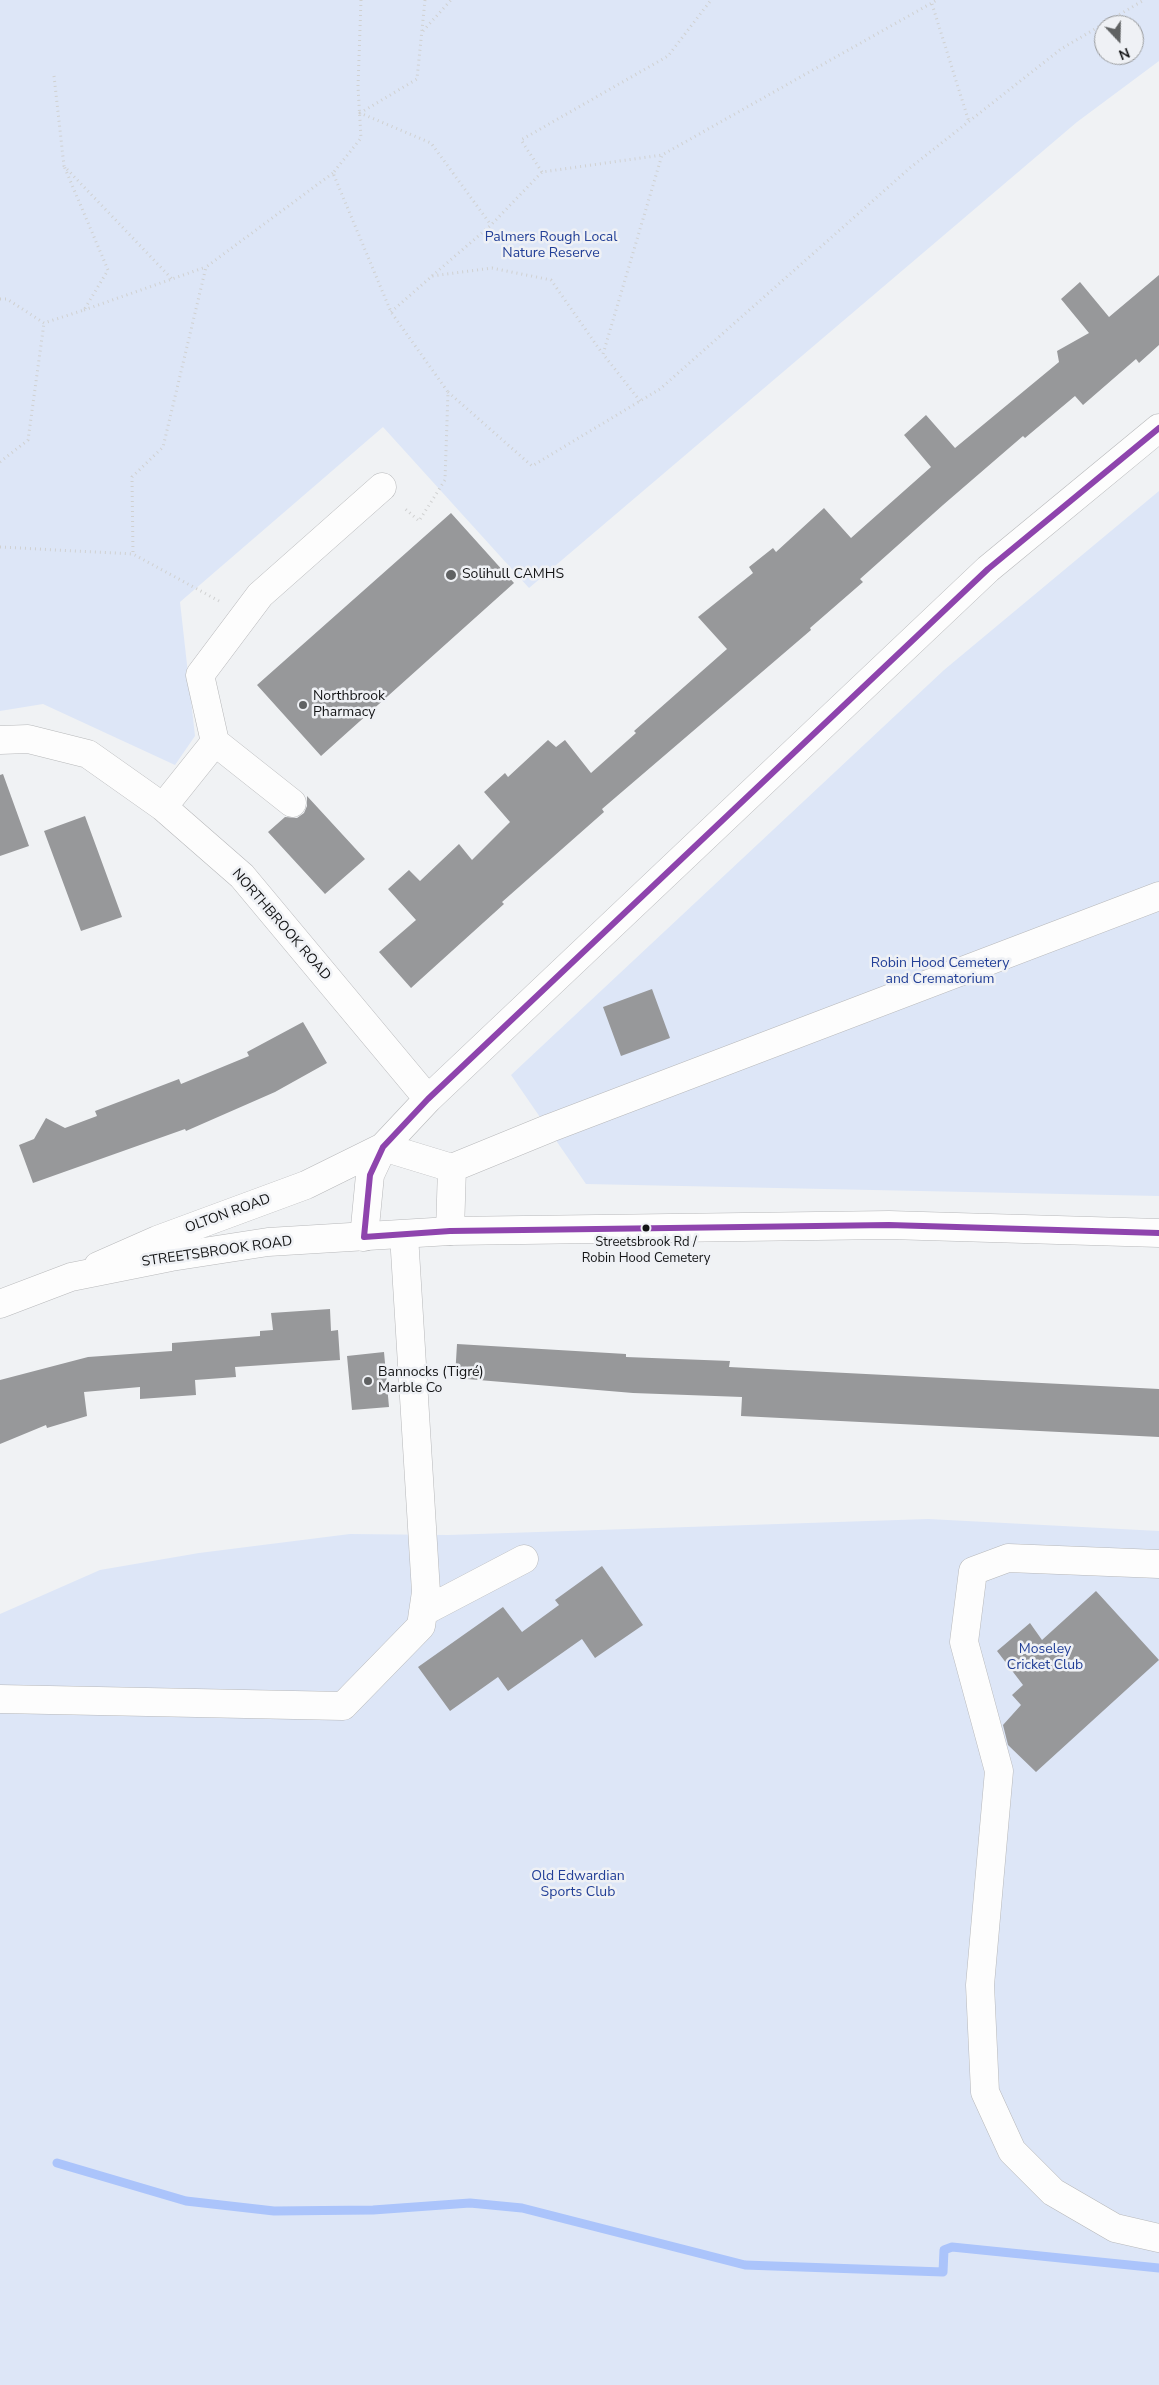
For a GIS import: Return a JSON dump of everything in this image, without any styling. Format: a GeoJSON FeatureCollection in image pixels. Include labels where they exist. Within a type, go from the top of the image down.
{"type":"FeatureCollection","features":[{"type":"Feature","properties":{"kind":"street","name":"OLTON ROAD"},"geometry":{"type":"LineString","coordinates":[[71,1277],[157,1240],[306,1185],[383,1146],[428,1100],[988,569],[1159,428]]}},
{"type":"Feature","properties":{"kind":"street"},"geometry":{"type":"LineString","coordinates":[[292,803],[215,742],[200,675],[260,595],[382,487]]}},
{"type":"Feature","properties":{"kind":"street","name":"NORTHBROOK ROAD"},"geometry":{"type":"LineString","coordinates":[[0,740],[28,739],[88,754],[163,807],[242,876],[428,1100]]}},
{"type":"Feature","properties":{"kind":"street"},"geometry":{"type":"LineString","coordinates":[[163,807],[215,742]]}},
{"type":"Feature","properties":{"kind":"street"},"geometry":{"type":"LineString","coordinates":[[383,1146],[452,1168],[550,1128],[1159,896]]}},
{"type":"Feature","properties":{"kind":"street","name":"OLTON ROAD"},"geometry":{"type":"LineString","coordinates":[[364,1237],[370,1175],[383,1146]]}},
{"type":"Feature","properties":{"kind":"street"},"geometry":{"type":"LineString","coordinates":[[450,1232],[452,1168]]}},
{"type":"Feature","properties":{"kind":"street","name":"STREETSBROOK ROAD"},"geometry":{"type":"LineString","coordinates":[[0,1304],[71,1277],[171,1257],[268,1242],[450,1232],[889,1225],[1159,1233]]}},
{"type":"Feature","properties":{"kind":"street"},"geometry":{"type":"LineString","coordinates":[[0,1699],[343,1706],[421,1626],[426,1592],[404,1235]]}},
{"type":"Feature","properties":{"kind":"street"},"geometry":{"type":"LineString","coordinates":[[1159,1564],[1008,1558],[973,1571],[964,1642],[999,1771],[980,1985],[985,2092],[1012,2151],[1053,2192],[1116,2228],[1159,2238]]}},
{"type":"Feature","properties":{"kind":"street"},"geometry":{"type":"LineString","coordinates":[[423,1612],[524,1559]]}},
{"type":"Feature","properties":{"kind":"path"},"geometry":{"type":"LineString","coordinates":[[44,324],[206,267],[333,173],[361,138],[358,87],[361,0]]}},
{"type":"Feature","properties":{"kind":"path"},"geometry":{"type":"LineString","coordinates":[[360,113],[417,79],[425,0]]}},
{"type":"Feature","properties":{"kind":"path"},"geometry":{"type":"LineString","coordinates":[[422,32],[451,0]]}},
{"type":"Feature","properties":{"kind":"path"},"geometry":{"type":"LineString","coordinates":[[542,172],[521,140],[668,56],[711,0]]}},
{"type":"Feature","properties":{"kind":"path"},"geometry":{"type":"LineString","coordinates":[[391,312],[492,225],[542,172],[662,154],[937,0]]}},
{"type":"Feature","properties":{"kind":"path"},"geometry":{"type":"LineString","coordinates":[[333,173],[391,312],[448,392],[532,466],[660,389],[911,167],[1061,49],[1144,0]]}},
{"type":"Feature","properties":{"kind":"path"},"geometry":{"type":"LineString","coordinates":[[932,4],[969,122]]}},
{"type":"Feature","properties":{"kind":"path"},"geometry":{"type":"LineString","coordinates":[[54,76],[64,166],[108,270],[84,310]]}},
{"type":"Feature","properties":{"kind":"path"},"geometry":{"type":"LineString","coordinates":[[360,113],[431,143],[492,225]]}},
{"type":"Feature","properties":{"kind":"path"},"geometry":{"type":"LineString","coordinates":[[602,354],[662,154]]}},
{"type":"Feature","properties":{"kind":"path"},"geometry":{"type":"LineString","coordinates":[[64,166],[172,279]]}},
{"type":"Feature","properties":{"kind":"path"},"geometry":{"type":"LineString","coordinates":[[133,554],[132,477],[163,446],[206,267]]}},
{"type":"Feature","properties":{"kind":"path"},"geometry":{"type":"LineString","coordinates":[[432,276],[492,268],[551,280],[602,354],[640,401]]}},
{"type":"Feature","properties":{"kind":"path"},"geometry":{"type":"LineString","coordinates":[[0,299],[7,300],[44,324]]}},
{"type":"Feature","properties":{"kind":"path"},"geometry":{"type":"LineString","coordinates":[[0,462],[28,440],[44,324]]}},
{"type":"Feature","properties":{"kind":"path"},"geometry":{"type":"LineString","coordinates":[[382,487],[419,521],[446,480],[448,392]]}},
{"type":"Feature","properties":{"kind":"path"},"geometry":{"type":"LineString","coordinates":[[0,547],[133,554],[245,616]]}},
{"type":"Feature","properties":{"kind":"green space","name":"Palmers Rough Local Nature Reserve"},"geometry":{"type":"Polygon","coordinates":[[[0,0],[1159,0],[1159,61],[1077,122],[529,588],[383,427],[180,602],[195,736],[175,765],[43,704],[0,711],[0,0]]]}},
{"type":"Feature","properties":{"kind":"green space","name":"Robin Hood Cemetery and Crematorium"},"geometry":{"type":"Polygon","coordinates":[[[1159,491],[1159,1196],[586,1184],[511,1075],[944,670],[1159,491]]]}},
{"type":"Feature","properties":{"kind":"green space","name":"Old Edwardian Sports Club"},"geometry":{"type":"Polygon","coordinates":[[[928,1519],[1159,1531],[1159,2385],[0,2385],[0,1614],[100,1570],[199,1553],[350,1534],[448,1535],[928,1519]]]}},
{"type":"Feature","properties":{"kind":"building"},"geometry":{"type":"Polygon","coordinates":[[[1159,275],[1159,345],[1139,363],[1136,359],[1083,405],[1075,396],[1025,438],[1023,436],[860,579],[863,582],[810,628],[811,630],[602,809],[604,812],[502,902],[504,904],[411,988],[379,952],[416,920],[388,889],[409,870],[420,881],[459,844],[472,860],[510,822],[484,792],[505,773],[508,777],[548,740],[556,747],[565,740],[591,773],[636,733],[634,731],[727,649],[698,617],[753,573],[749,567],[773,548],[776,552],[824,508],[851,538],[931,467],[904,435],[926,415],[955,448],[1059,362],[1057,351],[1089,333],[1061,299],[1080,282],[1109,317],[1159,275]]]}},
{"type":"Feature","properties":{"kind":"building"},"geometry":{"type":"Polygon","coordinates":[[[451,513],[514,583],[321,756],[257,685],[451,513]]]}},
{"type":"Feature","properties":{"kind":"building"},"geometry":{"type":"Polygon","coordinates":[[[3,774],[29,846],[0,856],[0,775],[3,774]]]}},
{"type":"Feature","properties":{"kind":"building"},"geometry":{"type":"Polygon","coordinates":[[[307,796],[365,859],[325,894],[268,832],[285,817],[297,818],[304,813],[307,806],[307,796]]]}},
{"type":"Feature","properties":{"kind":"building"},"geometry":{"type":"Polygon","coordinates":[[[85,816],[122,917],[81,931],[44,831],[85,816]]]}},
{"type":"Feature","properties":{"kind":"building"},"geometry":{"type":"Polygon","coordinates":[[[652,989],[670,1038],[621,1056],[603,1007],[652,989]]]}},
{"type":"Feature","properties":{"kind":"building"},"geometry":{"type":"Polygon","coordinates":[[[303,1022],[327,1063],[275,1092],[186,1131],[185,1129],[33,1183],[19,1145],[34,1139],[46,1118],[65,1128],[97,1116],[95,1111],[179,1079],[181,1084],[249,1056],[247,1052],[303,1022]]]}},
{"type":"Feature","properties":{"kind":"building"},"geometry":{"type":"Polygon","coordinates":[[[330,1309],[331,1331],[338,1330],[340,1360],[235,1367],[236,1377],[195,1380],[196,1395],[140,1399],[140,1387],[84,1392],[87,1416],[47,1428],[46,1425],[0,1444],[0,1380],[88,1357],[172,1351],[172,1343],[260,1336],[260,1331],[273,1330],[271,1313],[330,1309]]]}},
{"type":"Feature","properties":{"kind":"building"},"geometry":{"type":"Polygon","coordinates":[[[457,1344],[626,1354],[626,1357],[730,1361],[729,1367],[1159,1389],[1159,1437],[741,1416],[742,1397],[633,1393],[455,1378],[457,1344]]]}},
{"type":"Feature","properties":{"kind":"building","name":"Bannocks (Tigré) Marble Co"},"geometry":{"type":"Polygon","coordinates":[[[384,1352],[389,1407],[352,1410],[347,1356],[384,1352]]]}},
{"type":"Feature","properties":{"kind":"building"},"geometry":{"type":"Polygon","coordinates":[[[602,1566],[643,1625],[595,1658],[582,1639],[508,1691],[498,1677],[450,1711],[418,1667],[503,1607],[522,1632],[559,1605],[555,1600],[602,1566]]]}},
{"type":"Feature","properties":{"kind":"building"},"geometry":{"type":"Polygon","coordinates":[[[1096,1591],[1159,1660],[1036,1772],[1008,1745],[1003,1725],[1021,1705],[1012,1695],[1023,1685],[997,1651],[1030,1623],[1042,1640],[1096,1591]]]}},
{"type":"Feature","properties":{"kind":"waterway"},"geometry":{"type":"LineString","coordinates":[[57,2163],[186,2201],[274,2211],[373,2210],[470,2203],[522,2208],[745,2265],[943,2272],[944,2250],[952,2247],[1159,2268]]}},
{"type":"Feature","properties":{"kind":"transit line"},"geometry":{"type":"LineString","coordinates":[[1159,428],[988,569],[428,1099],[383,1147],[370,1175],[364,1237],[450,1231],[889,1225],[1159,1233]]}},
{"type":"Feature","properties":{"kind":"place","name":"Solihull CAMHS"},"geometry":{"type":"Point","coordinates":[451,575]}},
{"type":"Feature","properties":{"kind":"place","name":"Northbrook Pharmacy"},"geometry":{"type":"Point","coordinates":[303,705]}},
{"type":"Feature","properties":{"kind":"place","name":"Streetsbrook Rd / Robin Hood Cemetery"},"geometry":{"type":"Point","coordinates":[646,1228]}},
{"type":"Feature","properties":{"kind":"place","name":"Bannocks (Tigré) Marble Co"},"geometry":{"type":"Point","coordinates":[368,1381]}},
{"type":"Feature","properties":{"kind":"park label","name":"Moseley Cricket Club"},"geometry":{"type":"Point","coordinates":[1045,1658]}}]}
